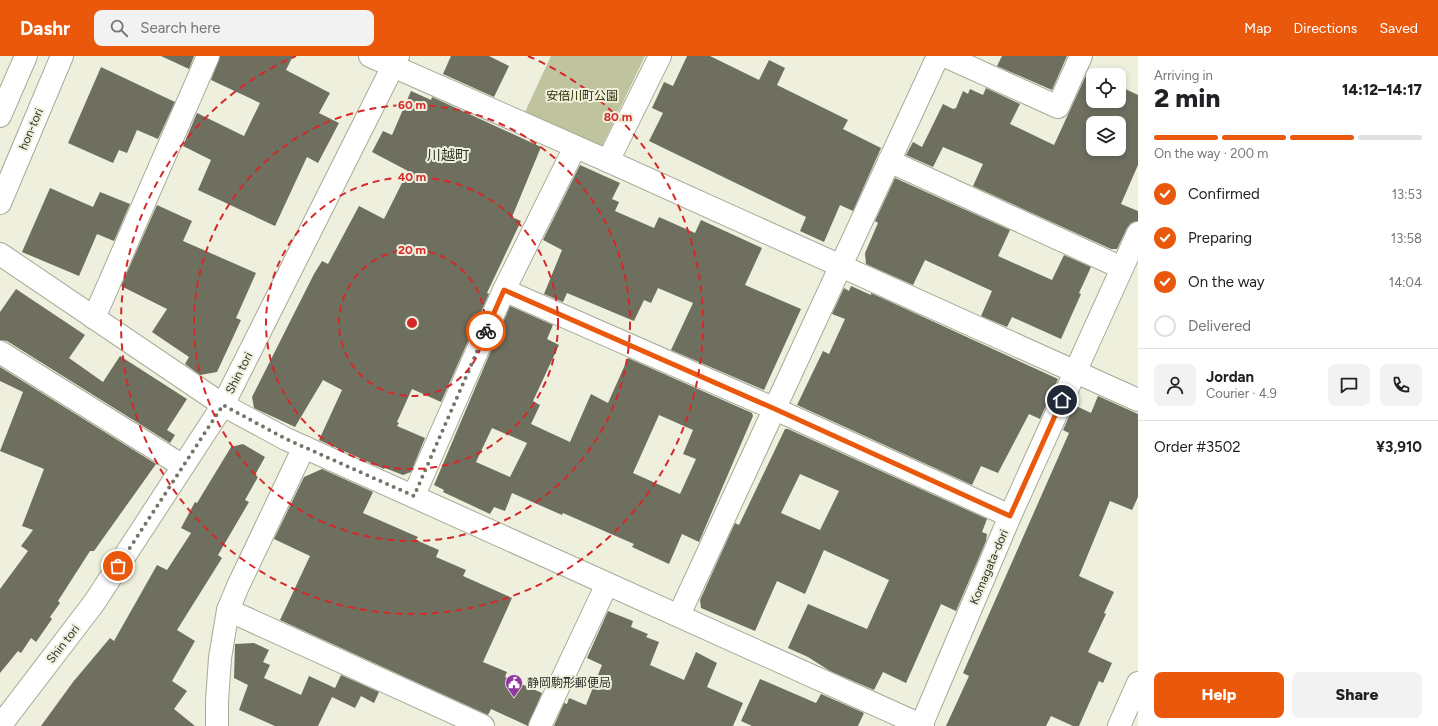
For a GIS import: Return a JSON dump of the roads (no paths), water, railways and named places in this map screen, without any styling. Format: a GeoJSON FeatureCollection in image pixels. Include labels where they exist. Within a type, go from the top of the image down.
{"type":"FeatureCollection","features":[{"type":"Feature","properties":{"kind":"street"},"geometry":{"type":"LineString","coordinates":[[0,116],[26,56]]}},
{"type":"Feature","properties":{"kind":"street","name":"hon-tori"},"geometry":{"type":"LineString","coordinates":[[0,203],[62,56]]}},
{"type":"Feature","properties":{"kind":"street"},"geometry":{"type":"LineString","coordinates":[[94,318],[208,56]]}},
{"type":"Feature","properties":{"kind":"street"},"geometry":{"type":"LineString","coordinates":[[370,56],[395,61],[575,147],[1138,400]]}},
{"type":"Feature","properties":{"kind":"street"},"geometry":{"type":"LineString","coordinates":[[608,161],[660,56]]}},
{"type":"Feature","properties":{"kind":"street"},"geometry":{"type":"LineString","coordinates":[[680,615],[938,56]]}},
{"type":"Feature","properties":{"kind":"street"},"geometry":{"type":"LineString","coordinates":[[945,56],[1058,107],[1081,56]]}},
{"type":"Feature","properties":{"kind":"street","name":"Shin tori"},"geometry":{"type":"LineString","coordinates":[[0,726],[94,603],[223,405],[395,61]]}},
{"type":"Feature","properties":{"kind":"street"},"geometry":{"type":"LineString","coordinates":[[414,496],[504,290],[575,147]]}},
{"type":"Feature","properties":{"kind":"street"},"geometry":{"type":"LineString","coordinates":[[889,161],[1122,268]]}},
{"type":"Feature","properties":{"kind":"street","name":"Komagata-dori"},"geometry":{"type":"LineString","coordinates":[[922,726],[1010,516],[1138,233]]}},
{"type":"Feature","properties":{"kind":"street"},"geometry":{"type":"LineString","coordinates":[[0,254],[223,405],[304,447],[607,584],[680,615],[922,726]]}},
{"type":"Feature","properties":{"kind":"street"},"geometry":{"type":"LineString","coordinates":[[504,290],[775,409],[1010,516]]}},
{"type":"Feature","properties":{"kind":"street"},"geometry":{"type":"LineString","coordinates":[[0,352],[184,466]]}},
{"type":"Feature","properties":{"kind":"street"},"geometry":{"type":"LineString","coordinates":[[217,726],[220,658],[228,610],[304,447]]}},
{"type":"Feature","properties":{"kind":"street"},"geometry":{"type":"LineString","coordinates":[[540,726],[607,584]]}},
{"type":"Feature","properties":{"kind":"street"},"geometry":{"type":"LineString","coordinates":[[228,610],[483,726]]}},
{"type":"Feature","properties":{"kind":"street"},"geometry":{"type":"LineString","coordinates":[[1119,726],[1138,683]]}},
{"type":"Feature","properties":{"kind":"place","name":"静岡駒形郵便局"},"geometry":{"type":"Point","coordinates":[514,698]}},
{"type":"Feature","properties":{"kind":"district","name":"川越町"},"geometry":{"type":"Point","coordinates":[448,155]}},
{"type":"Feature","properties":{"kind":"park label","name":"安倍川町公園"},"geometry":{"type":"Point","coordinates":[582,96]}}]}
